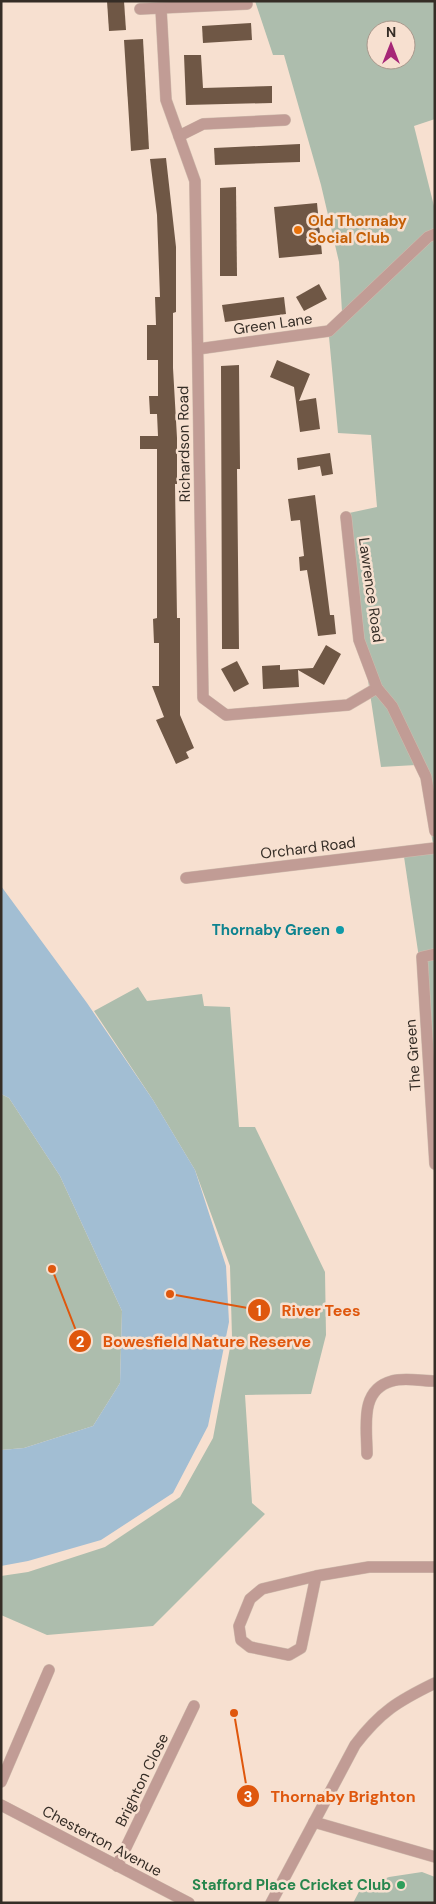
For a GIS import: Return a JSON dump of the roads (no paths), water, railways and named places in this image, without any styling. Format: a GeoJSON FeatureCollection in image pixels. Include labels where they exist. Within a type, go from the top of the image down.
{"type":"FeatureCollection","features":[{"type":"Feature","properties":{"kind":"street"},"geometry":{"type":"LineString","coordinates":[[140,9],[247,4]]}},
{"type":"Feature","properties":{"kind":"street","name":"Richardson Road"},"geometry":{"type":"LineString","coordinates":[[161,9],[166,100],[195,181],[203,698],[226,715],[348,705],[377,688]]}},
{"type":"Feature","properties":{"kind":"street"},"geometry":{"type":"LineString","coordinates":[[179,136],[203,124],[285,120]]}},
{"type":"Feature","properties":{"kind":"street","name":"Green Lane"},"geometry":{"type":"LineString","coordinates":[[198,349],[329,331],[428,237],[435,234]]}},
{"type":"Feature","properties":{"kind":"street","name":"Lawrence Road"},"geometry":{"type":"LineString","coordinates":[[346,517],[359,640],[377,688],[392,706],[426,777],[435,831]]}},
{"type":"Feature","properties":{"kind":"street","name":"Orchard Road"},"geometry":{"type":"LineString","coordinates":[[186,878],[435,848]]}},
{"type":"Feature","properties":{"kind":"street","name":"The Green"},"geometry":{"type":"LineString","coordinates":[[435,954],[422,957],[435,1164]]}},
{"type":"Feature","properties":{"kind":"street"},"geometry":{"type":"LineString","coordinates":[[367,1454],[367,1403],[378,1387],[393,1380],[435,1381]]}},
{"type":"Feature","properties":{"kind":"street"},"geometry":{"type":"LineString","coordinates":[[316,1576],[301,1648],[289,1655],[250,1647],[241,1640],[239,1626],[250,1599],[262,1589],[316,1576],[369,1567],[435,1567]]}},
{"type":"Feature","properties":{"kind":"street"},"geometry":{"type":"LineString","coordinates":[[1,1782],[49,1670]]}},
{"type":"Feature","properties":{"kind":"street"},"geometry":{"type":"LineString","coordinates":[[271,1903],[355,1745],[372,1722],[399,1700],[435,1683]]}},
{"type":"Feature","properties":{"kind":"street","name":"Brighton Close"},"geometry":{"type":"LineString","coordinates":[[117,1866],[194,1706]]}},
{"type":"Feature","properties":{"kind":"street","name":"Chesterton Avenue"},"geometry":{"type":"LineString","coordinates":[[1,1805],[189,1903]]}},
{"type":"Feature","properties":{"kind":"street"},"geometry":{"type":"LineString","coordinates":[[314,1822],[435,1857]]}},
{"type":"Feature","properties":{"kind":"water"},"geometry":{"type":"Polygon","coordinates":[[[1,886],[87,1003],[153,1100],[195,1170],[226,1266],[229,1322],[208,1426],[173,1493],[101,1540],[28,1561],[1,1566],[1,1450],[24,1448],[93,1426],[120,1383],[122,1311],[60,1176],[9,1098],[1,1094],[1,886]]]}},
{"type":"Feature","properties":{"kind":"place","name":"Old Thornaby Social Club"},"geometry":{"type":"Point","coordinates":[298,230]}},
{"type":"Feature","properties":{"kind":"place","name":"Thornaby Green"},"geometry":{"type":"Point","coordinates":[340,930]}},
{"type":"Feature","properties":{"kind":"place","name":"Bowesfield Nature Reserve"},"geometry":{"type":"Point","coordinates":[52,1269]}},
{"type":"Feature","properties":{"kind":"place","name":"River Tees"},"geometry":{"type":"Point","coordinates":[170,1294]}},
{"type":"Feature","properties":{"kind":"place","name":"Thornaby Brighton"},"geometry":{"type":"Point","coordinates":[234,1713]}},
{"type":"Feature","properties":{"kind":"place","name":"Stafford Place Cricket Club"},"geometry":{"type":"Point","coordinates":[401,1885]}}]}
